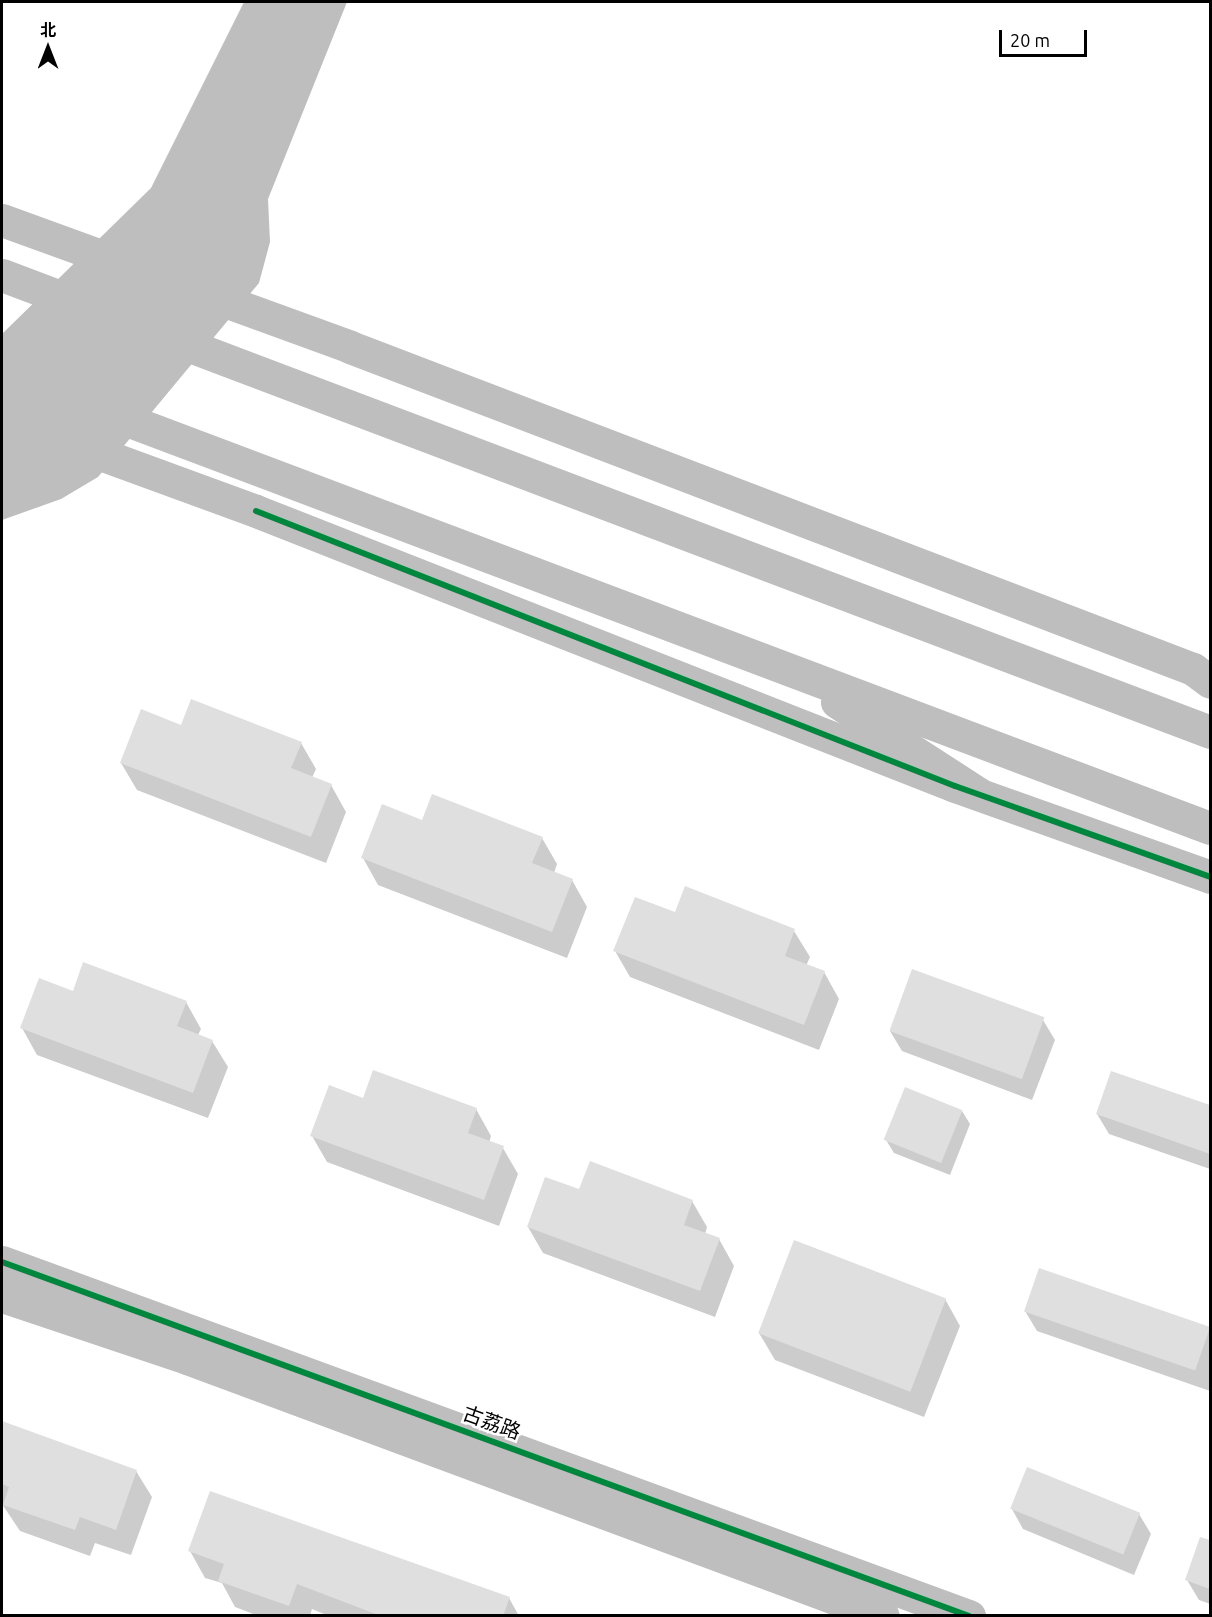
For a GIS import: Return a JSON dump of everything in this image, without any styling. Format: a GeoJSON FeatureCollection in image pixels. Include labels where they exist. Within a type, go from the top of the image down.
{"type":"FeatureCollection","features":[{"type":"Feature","properties":{"kind":"main road"},"geometry":{"type":"LineString","coordinates":[[2,220],[350,347],[1205,675]]}},
{"type":"Feature","properties":{"kind":"main road"},"geometry":{"type":"LineString","coordinates":[[2,275],[1210,732]]}},
{"type":"Feature","properties":{"kind":"main road"},"geometry":{"type":"LineString","coordinates":[[2,374],[1210,828]]}},
{"type":"Feature","properties":{"kind":"main road"},"geometry":{"type":"LineString","coordinates":[[2,418],[256,511],[979,794],[1210,878]]}},
{"type":"Feature","properties":{"kind":"main road"},"geometry":{"type":"LineString","coordinates":[[785,668],[979,794]]}},
{"type":"Feature","properties":{"kind":"main road","name":"古荔路"},"geometry":{"type":"LineString","coordinates":[[2,1262],[969,1616]]}},
{"type":"Feature","properties":{"kind":"main road"},"geometry":{"type":"LineString","coordinates":[[2,1296],[187,1358],[883,1616]]}},
{"type":"Feature","properties":{"kind":"shaded area"},"geometry":{"type":"Polygon","coordinates":[[[244,2],[347,2],[268,199],[270,242],[259,283],[98,477],[61,499],[2,520],[2,334],[151,188],[244,2]]]}},
{"type":"Feature","properties":{"kind":"building"},"geometry":{"type":"Polygon","coordinates":[[[191,699],[302,742],[291,768],[332,784],[311,837],[120,763],[141,709],[181,725],[191,699]]]}},
{"type":"Feature","properties":{"kind":"building"},"geometry":{"type":"Polygon","coordinates":[[[432,794],[543,837],[532,863],[573,879],[552,932],[361,858],[382,804],[422,820],[432,794]]]}},
{"type":"Feature","properties":{"kind":"building"},"geometry":{"type":"Polygon","coordinates":[[[685,886],[795,929],[785,956],[825,971],[804,1025],[613,951],[635,897],[675,912],[685,886]]]}},
{"type":"Feature","properties":{"kind":"building"},"geometry":{"type":"Polygon","coordinates":[[[83,962],[187,1001],[177,1026],[213,1040],[193,1093],[20,1028],[39,978],[73,991],[83,962]]]}},
{"type":"Feature","properties":{"kind":"building"},"geometry":{"type":"Polygon","coordinates":[[[912,969],[1044,1017],[1022,1079],[889,1031],[912,969]]]}},
{"type":"Feature","properties":{"kind":"building"},"geometry":{"type":"Polygon","coordinates":[[[373,1070],[477,1108],[468,1133],[504,1146],[484,1200],[310,1136],[329,1085],[363,1098],[373,1070]]]}},
{"type":"Feature","properties":{"kind":"building"},"geometry":{"type":"Polygon","coordinates":[[[1111,1071],[1210,1105],[1210,1154],[1096,1114],[1111,1071]]]}},
{"type":"Feature","properties":{"kind":"building"},"geometry":{"type":"Polygon","coordinates":[[[905,1087],[962,1110],[941,1163],[884,1140],[905,1087]]]}},
{"type":"Feature","properties":{"kind":"building"},"geometry":{"type":"Polygon","coordinates":[[[590,1161],[693,1200],[684,1225],[720,1238],[700,1291],[527,1227],[545,1177],[579,1189],[590,1161]]]}},
{"type":"Feature","properties":{"kind":"building"},"geometry":{"type":"Polygon","coordinates":[[[794,1240],[946,1298],[910,1392],[758,1333],[794,1240]]]}},
{"type":"Feature","properties":{"kind":"building"},"geometry":{"type":"Polygon","coordinates":[[[1039,1268],[1210,1327],[1195,1370],[1024,1311],[1039,1268]]]}},
{"type":"Feature","properties":{"kind":"building"},"geometry":{"type":"Polygon","coordinates":[[[2,1421],[137,1470],[116,1530],[80,1517],[75,1530],[3,1505],[9,1487],[2,1484],[2,1421]]]}},
{"type":"Feature","properties":{"kind":"building"},"geometry":{"type":"Polygon","coordinates":[[[1027,1467],[1140,1513],[1123,1554],[1010,1509],[1027,1467]]]}},
{"type":"Feature","properties":{"kind":"building"},"geometry":{"type":"Polygon","coordinates":[[[210,1491],[510,1597],[503,1616],[381,1616],[297,1584],[289,1606],[218,1581],[224,1564],[188,1551],[210,1491]]]}},
{"type":"Feature","properties":{"kind":"building"},"geometry":{"type":"Polygon","coordinates":[[[1200,1537],[1210,1540],[1210,1589],[1185,1580],[1200,1537]]]}},
{"type":"Feature","properties":{"kind":"cycle path"},"geometry":{"type":"LineString","coordinates":[[256,511],[955,786],[1210,877]]}},
{"type":"Feature","properties":{"kind":"cycle path"},"geometry":{"type":"LineString","coordinates":[[2,1262],[969,1616]]}}]}
